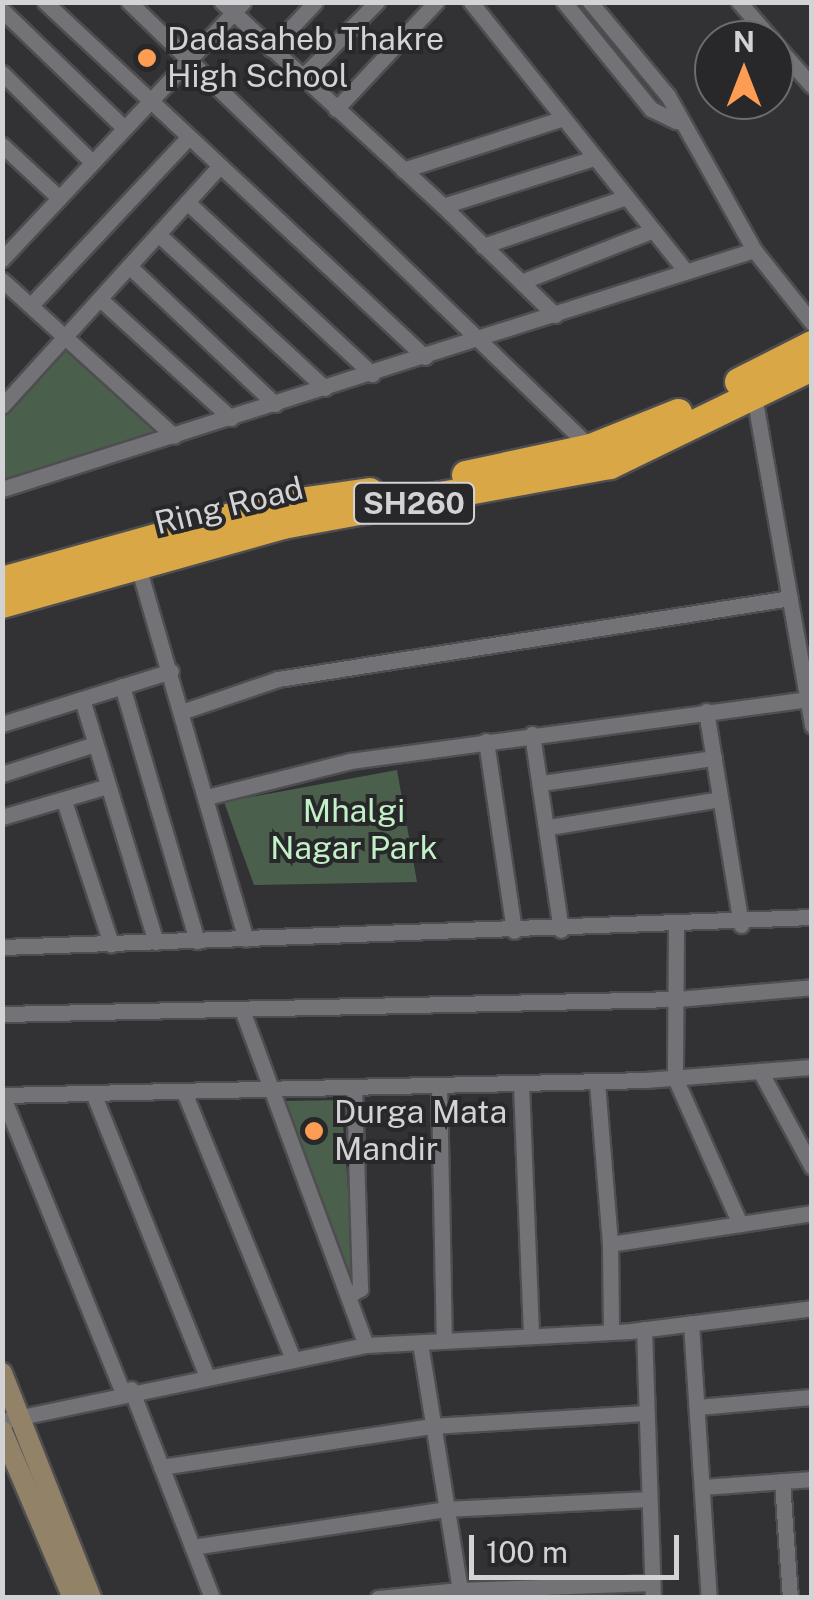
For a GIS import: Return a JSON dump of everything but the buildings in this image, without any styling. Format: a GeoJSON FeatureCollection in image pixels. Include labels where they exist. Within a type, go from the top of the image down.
{"type":"FeatureCollection","features":[{"type":"Feature","properties":{"kind":"highway","name":"Ring Road"},"geometry":{"type":"LineString","coordinates":[[751,386],[812,345]]}},
{"type":"Feature","properties":{"kind":"highway","name":"Ring Road"},"geometry":{"type":"LineString","coordinates":[[2,604],[283,525],[601,456],[751,386],[812,367]]}},
{"type":"Feature","properties":{"kind":"highway","name":"Ring Road"},"geometry":{"type":"LineString","coordinates":[[2,581],[272,506],[601,456]]}},
{"type":"Feature","properties":{"kind":"main road"},"geometry":{"type":"LineString","coordinates":[[2,1372],[11,1418],[91,1598]]}},
{"type":"Feature","properties":{"kind":"main road"},"geometry":{"type":"LineString","coordinates":[[2,1431],[73,1598]]}},
{"type":"Feature","properties":{"kind":"street"},"geometry":{"type":"LineString","coordinates":[[46,2],[186,140],[424,356]]}},
{"type":"Feature","properties":{"kind":"street"},"geometry":{"type":"LineString","coordinates":[[129,2],[601,456]]}},
{"type":"Feature","properties":{"kind":"street"},"geometry":{"type":"LineString","coordinates":[[271,48],[315,2]]}},
{"type":"Feature","properties":{"kind":"street"},"geometry":{"type":"LineString","coordinates":[[302,77],[377,2]]}},
{"type":"Feature","properties":{"kind":"street"},"geometry":{"type":"LineString","coordinates":[[336,108],[436,2]]}},
{"type":"Feature","properties":{"kind":"street"},"geometry":{"type":"LineString","coordinates":[[472,2],[623,198],[686,271]]}},
{"type":"Feature","properties":{"kind":"street"},"geometry":{"type":"LineString","coordinates":[[564,2],[651,108],[676,121]]}},
{"type":"Feature","properties":{"kind":"street"},"geometry":{"type":"LineString","coordinates":[[590,2],[668,96],[676,121],[754,250],[812,323]]}},
{"type":"Feature","properties":{"kind":"street"},"geometry":{"type":"LineString","coordinates":[[2,258],[188,59],[232,6],[271,48],[555,315]]}},
{"type":"Feature","properties":{"kind":"street"},"geometry":{"type":"LineString","coordinates":[[2,10],[124,128]]}},
{"type":"Feature","properties":{"kind":"street"},"geometry":{"type":"LineString","coordinates":[[597,42],[614,32]]}},
{"type":"Feature","properties":{"kind":"street"},"geometry":{"type":"LineString","coordinates":[[794,65],[812,86]]}},
{"type":"Feature","properties":{"kind":"street"},"geometry":{"type":"LineString","coordinates":[[2,74],[92,162]]}},
{"type":"Feature","properties":{"kind":"street"},"geometry":{"type":"LineString","coordinates":[[403,170],[561,119]]}},
{"type":"Feature","properties":{"kind":"street"},"geometry":{"type":"LineString","coordinates":[[31,305],[186,140]]}},
{"type":"Feature","properties":{"kind":"street"},"geometry":{"type":"LineString","coordinates":[[2,145],[59,198]]}},
{"type":"Feature","properties":{"kind":"street"},"geometry":{"type":"LineString","coordinates":[[443,206],[594,158]]}},
{"type":"Feature","properties":{"kind":"street"},"geometry":{"type":"LineString","coordinates":[[2,406],[217,169]]}},
{"type":"Feature","properties":{"kind":"street"},"geometry":{"type":"LineString","coordinates":[[483,246],[623,198]]}},
{"type":"Feature","properties":{"kind":"street"},"geometry":{"type":"LineString","coordinates":[[188,202],[372,374]]}},
{"type":"Feature","properties":{"kind":"street"},"geometry":{"type":"LineString","coordinates":[[520,282],[651,231]]}},
{"type":"Feature","properties":{"kind":"street"},"geometry":{"type":"LineString","coordinates":[[158,234],[325,388]]}},
{"type":"Feature","properties":{"kind":"street"},"geometry":{"type":"LineString","coordinates":[[2,489],[754,250]]}},
{"type":"Feature","properties":{"kind":"street"},"geometry":{"type":"LineString","coordinates":[[130,266],[275,404]]}},
{"type":"Feature","properties":{"kind":"street"},"geometry":{"type":"LineString","coordinates":[[2,280],[174,436]]}},
{"type":"Feature","properties":{"kind":"street"},"geometry":{"type":"LineString","coordinates":[[100,299],[230,418]]}},
{"type":"Feature","properties":{"kind":"street"},"geometry":{"type":"LineString","coordinates":[[751,386],[812,726]]}},
{"type":"Feature","properties":{"kind":"street"},"geometry":{"type":"LineString","coordinates":[[138,566],[184,711],[246,939]]}},
{"type":"Feature","properties":{"kind":"street"},"geometry":{"type":"LineString","coordinates":[[184,711],[278,679],[790,598]]}},
{"type":"Feature","properties":{"kind":"street"},"geometry":{"type":"LineString","coordinates":[[2,724],[172,672]]}},
{"type":"Feature","properties":{"kind":"street"},"geometry":{"type":"LineString","coordinates":[[122,686],[197,941]]}},
{"type":"Feature","properties":{"kind":"street"},"geometry":{"type":"LineString","coordinates":[[207,797],[486,741],[807,698]]}},
{"type":"Feature","properties":{"kind":"street"},"geometry":{"type":"LineString","coordinates":[[82,699],[156,942]]}},
{"type":"Feature","properties":{"kind":"street"},"geometry":{"type":"LineString","coordinates":[[706,711],[741,925]]}},
{"type":"Feature","properties":{"kind":"street"},"geometry":{"type":"LineString","coordinates":[[532,734],[549,827],[561,930]]}},
{"type":"Feature","properties":{"kind":"street"},"geometry":{"type":"LineString","coordinates":[[486,741],[514,932]]}},
{"type":"Feature","properties":{"kind":"street"},"geometry":{"type":"LineString","coordinates":[[2,774],[95,744]]}},
{"type":"Feature","properties":{"kind":"street"},"geometry":{"type":"LineString","coordinates":[[542,783],[714,758]]}},
{"type":"Feature","properties":{"kind":"street"},"geometry":{"type":"LineString","coordinates":[[2,817],[108,786]]}},
{"type":"Feature","properties":{"kind":"street"},"geometry":{"type":"LineString","coordinates":[[549,827],[720,799]]}},
{"type":"Feature","properties":{"kind":"street"},"geometry":{"type":"LineString","coordinates":[[64,800],[111,944]]}},
{"type":"Feature","properties":{"kind":"street"},"geometry":{"type":"LineString","coordinates":[[2,947],[741,925],[812,916]]}},
{"type":"Feature","properties":{"kind":"street"},"geometry":{"type":"LineString","coordinates":[[676,927],[675,1078],[740,1224]]}},
{"type":"Feature","properties":{"kind":"street"},"geometry":{"type":"LineString","coordinates":[[2,1014],[676,999],[812,987]]}},
{"type":"Feature","properties":{"kind":"street"},"geometry":{"type":"LineString","coordinates":[[242,1010],[366,1345]]}},
{"type":"Feature","properties":{"kind":"street"},"geometry":{"type":"LineString","coordinates":[[212,1598],[162,1468],[2,1095],[597,1082],[812,1068]]}},
{"type":"Feature","properties":{"kind":"street"},"geometry":{"type":"LineString","coordinates":[[760,1072],[812,1167]]}},
{"type":"Feature","properties":{"kind":"street"},"geometry":{"type":"LineString","coordinates":[[597,1082],[610,1244],[611,1332]]}},
{"type":"Feature","properties":{"kind":"street"},"geometry":{"type":"LineString","coordinates":[[520,1084],[530,1336]]}},
{"type":"Feature","properties":{"kind":"street"},"geometry":{"type":"LineString","coordinates":[[439,1086],[444,1341]]}},
{"type":"Feature","properties":{"kind":"street"},"geometry":{"type":"LineString","coordinates":[[349,1295],[360,1289],[354,1088]]}},
{"type":"Feature","properties":{"kind":"street"},"geometry":{"type":"LineString","coordinates":[[184,1092],[293,1359]]}},
{"type":"Feature","properties":{"kind":"street"},"geometry":{"type":"LineString","coordinates":[[93,1094],[207,1376]]}},
{"type":"Feature","properties":{"kind":"street"},"geometry":{"type":"LineString","coordinates":[[610,1244],[812,1213]]}},
{"type":"Feature","properties":{"kind":"street"},"geometry":{"type":"LineString","coordinates":[[11,1418],[127,1390],[366,1345],[611,1332],[812,1308]]}},
{"type":"Feature","properties":{"kind":"street"},"geometry":{"type":"LineString","coordinates":[[692,1323],[709,1598]]}},
{"type":"Feature","properties":{"kind":"street"},"geometry":{"type":"LineString","coordinates":[[378,1598],[652,1590],[644,1329]]}},
{"type":"Feature","properties":{"kind":"street"},"geometry":{"type":"LineString","coordinates":[[420,1342],[460,1594]]}},
{"type":"Feature","properties":{"kind":"street"},"geometry":{"type":"LineString","coordinates":[[697,1407],[812,1398]]}},
{"type":"Feature","properties":{"kind":"street"},"geometry":{"type":"LineString","coordinates":[[162,1468],[431,1426],[646,1413]]}},
{"type":"Feature","properties":{"kind":"street"},"geometry":{"type":"LineString","coordinates":[[702,1487],[812,1478]]}},
{"type":"Feature","properties":{"kind":"street"},"geometry":{"type":"LineString","coordinates":[[782,1481],[790,1598]]}},
{"type":"Feature","properties":{"kind":"street"},"geometry":{"type":"LineString","coordinates":[[192,1547],[445,1509],[649,1499]]}},
{"type":"Feature","properties":{"kind":"green space"},"geometry":{"type":"Polygon","coordinates":[[[67,347],[158,433],[3,479],[2,416],[67,347]]]}},
{"type":"Feature","properties":{"kind":"green space","name":"Mhalgi Nagar Park"},"geometry":{"type":"Polygon","coordinates":[[[397,770],[417,882],[254,885],[224,802],[397,770]]]}},
{"type":"Feature","properties":{"kind":"green space"},"geometry":{"type":"Polygon","coordinates":[[[341,1100],[355,1275],[345,1275],[284,1101],[341,1100]]]}},
{"type":"Feature","properties":{"kind":"place","name":"Dadasaheb Thakre High School"},"geometry":{"type":"Point","coordinates":[147,58]}},
{"type":"Feature","properties":{"kind":"place","name":"Durga Mata Mandir"},"geometry":{"type":"Point","coordinates":[314,1131]}}]}
